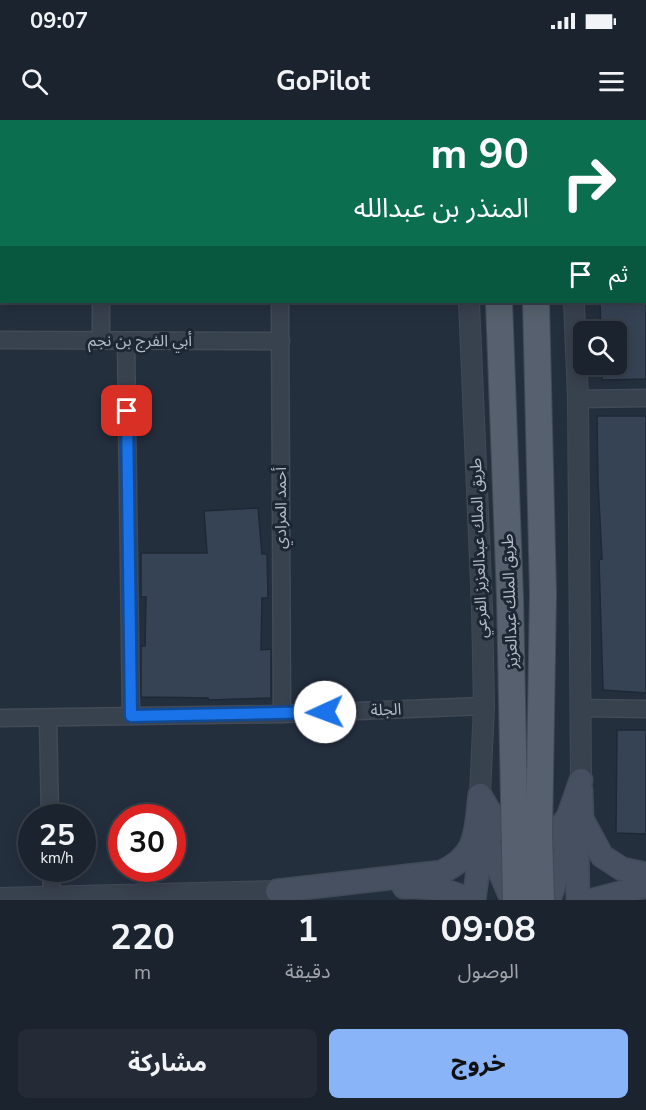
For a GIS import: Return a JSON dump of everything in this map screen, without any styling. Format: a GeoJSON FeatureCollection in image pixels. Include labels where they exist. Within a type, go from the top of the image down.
{"type":"FeatureCollection","features":[{"type":"Feature","properties":{"kind":"main road","name":"طريق الملك عبدالعزيز"},"geometry":{"type":"LineString","coordinates":[[499,303],[510,598],[514,900]]}},
{"type":"Feature","properties":{"kind":"main road","name":"طريق الملك عبدالعزيز"},"geometry":{"type":"LineString","coordinates":[[536,303],[543,593],[539,834],[541,900]]}},
{"type":"Feature","properties":{"kind":"main road"},"geometry":{"type":"LineString","coordinates":[[480,795],[500,829],[528,841],[551,838],[568,817],[581,780]]}},
{"type":"Feature","properties":{"kind":"main road"},"geometry":{"type":"LineString","coordinates":[[578,900],[577,819],[581,780]]}},
{"type":"Feature","properties":{"kind":"main road"},"geometry":{"type":"LineString","coordinates":[[581,780],[582,819],[602,856],[622,869],[646,874]]}},
{"type":"Feature","properties":{"kind":"main road"},"geometry":{"type":"LineString","coordinates":[[480,795],[488,844],[514,900]]}},
{"type":"Feature","properties":{"kind":"main road"},"geometry":{"type":"LineString","coordinates":[[277,891],[442,873],[457,865],[469,852],[474,840],[480,795]]}},
{"type":"Feature","properties":{"kind":"main road"},"geometry":{"type":"LineString","coordinates":[[474,900],[480,855],[480,795]]}},
{"type":"Feature","properties":{"kind":"main road"},"geometry":{"type":"LineString","coordinates":[[549,900],[577,819]]}},
{"type":"Feature","properties":{"kind":"main road"},"geometry":{"type":"LineString","coordinates":[[277,891],[423,886],[452,893],[466,900]]}},
{"type":"Feature","properties":{"kind":"main road"},"geometry":{"type":"LineString","coordinates":[[592,900],[646,886]]}},
{"type":"Feature","properties":{"kind":"main road"},"geometry":{"type":"LineString","coordinates":[[277,891],[339,896],[349,900]]}},
{"type":"Feature","properties":{"kind":"street"},"geometry":{"type":"LineString","coordinates":[[100,303],[101,340]]}},
{"type":"Feature","properties":{"kind":"street","name":"أحمد المرادي"},"geometry":{"type":"LineString","coordinates":[[280,303],[282,714]]}},
{"type":"Feature","properties":{"kind":"street","name":"طريق الملك عبدالعزيز الفرعي"},"geometry":{"type":"LineString","coordinates":[[469,303],[484,706],[480,795]]}},
{"type":"Feature","properties":{"kind":"street"},"geometry":{"type":"LineString","coordinates":[[471,340],[480,303]]}},
{"type":"Feature","properties":{"kind":"street"},"geometry":{"type":"LineString","coordinates":[[574,303],[578,399],[581,780]]}},
{"type":"Feature","properties":{"kind":"street","name":"أبي الفرج بن نجم"},"geometry":{"type":"LineString","coordinates":[[0,340],[280,341]]}},
{"type":"Feature","properties":{"kind":"street"},"geometry":{"type":"LineString","coordinates":[[126,341],[131,716]]}},
{"type":"Feature","properties":{"kind":"street"},"geometry":{"type":"LineString","coordinates":[[578,399],[646,398]]}},
{"type":"Feature","properties":{"kind":"street","name":"الجلة"},"geometry":{"type":"LineString","coordinates":[[0,718],[282,714],[484,706]]}},
{"type":"Feature","properties":{"kind":"street"},"geometry":{"type":"LineString","coordinates":[[580,708],[646,709]]}},
{"type":"Feature","properties":{"kind":"street"},"geometry":{"type":"LineString","coordinates":[[48,718],[50,804]]}},
{"type":"Feature","properties":{"kind":"street"},"geometry":{"type":"LineString","coordinates":[[51,882],[52,897]]}},
{"type":"Feature","properties":{"kind":"street"},"geometry":{"type":"LineString","coordinates":[[0,897],[277,891]]}},
{"type":"Feature","properties":{"kind":"building"},"geometry":{"type":"Polygon","coordinates":[[[600,303],[646,303],[646,379],[602,380],[602,375],[627,375],[627,321],[601,321],[600,303]]]}},
{"type":"Feature","properties":{"kind":"building"},"geometry":{"type":"Polygon","coordinates":[[[597,416],[646,416],[646,693],[603,690],[599,560],[602,559],[597,416]]]}},
{"type":"Feature","properties":{"kind":"building"},"geometry":{"type":"Polygon","coordinates":[[[258,508],[262,554],[267,554],[268,598],[262,598],[261,650],[271,649],[271,698],[209,700],[208,698],[141,697],[141,646],[145,646],[146,597],[141,597],[141,553],[207,553],[204,511],[258,508]]]}},
{"type":"Feature","properties":{"kind":"building"},"geometry":{"type":"Polygon","coordinates":[[[617,730],[646,730],[646,834],[616,833],[617,730]]]}},
{"type":"Feature","properties":{"kind":"route"},"geometry":{"type":"LineString","coordinates":[[127,411],[131,716],[325,712]]}}]}
